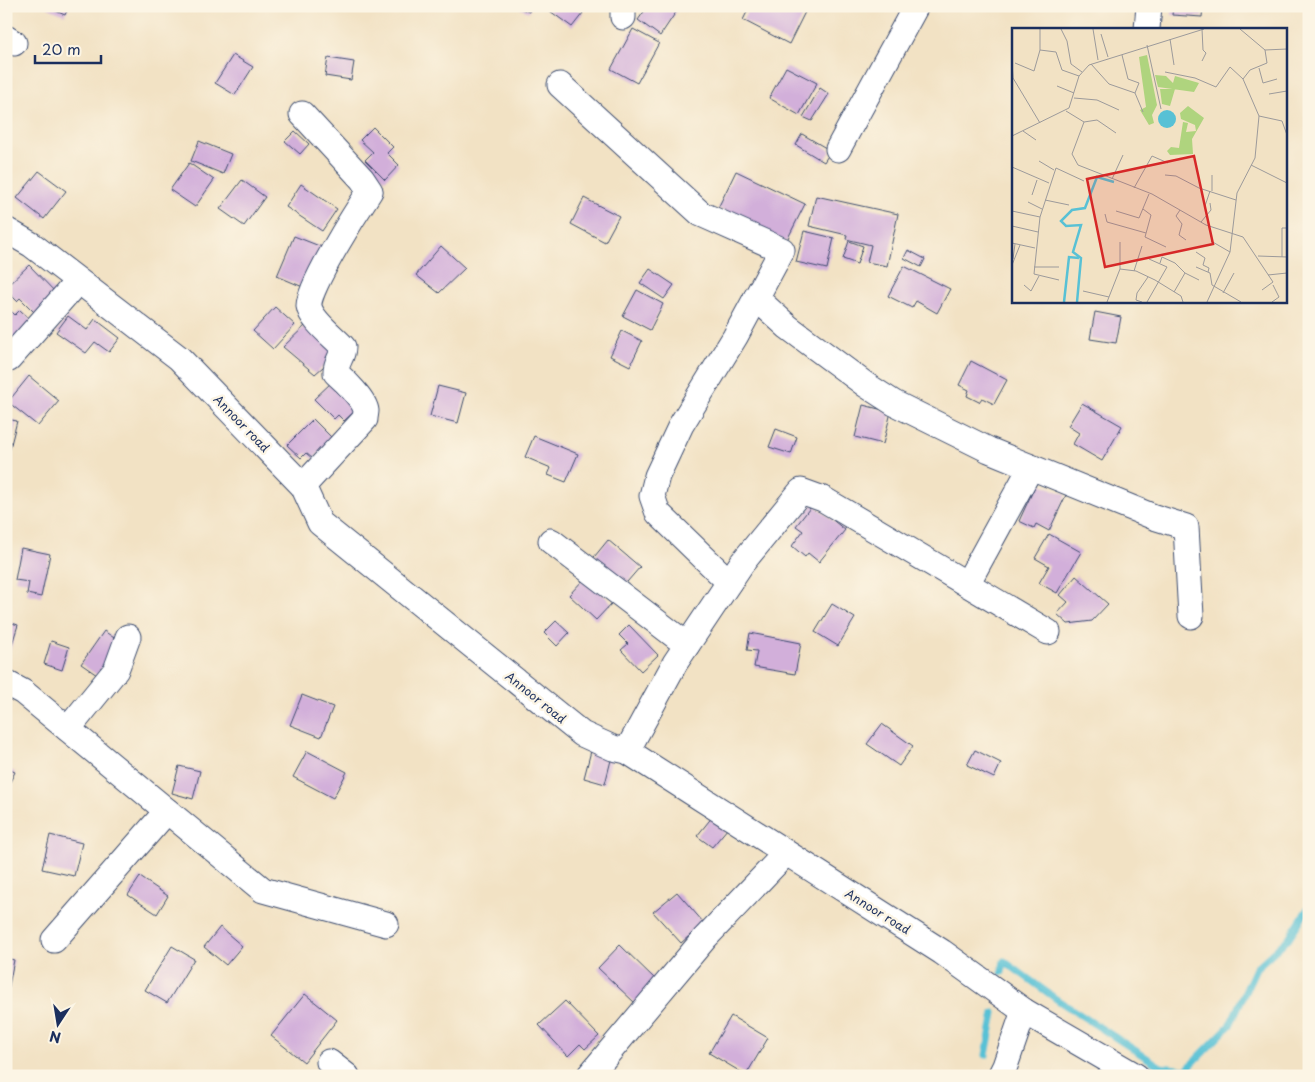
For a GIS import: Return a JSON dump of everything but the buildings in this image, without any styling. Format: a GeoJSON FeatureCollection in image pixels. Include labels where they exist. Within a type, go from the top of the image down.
{"type":"FeatureCollection","features":[{"type":"Feature","properties":{"kind":"street"},"geometry":{"type":"LineString","coordinates":[[838,149],[916,6]]}},
{"type":"Feature","properties":{"kind":"street"},"geometry":{"type":"LineString","coordinates":[[1148,28],[1149,6]]}},
{"type":"Feature","properties":{"kind":"street"},"geometry":{"type":"LineString","coordinates":[[560,85],[701,214],[782,250],[735,337],[681,425],[657,476],[652,496],[658,513],[730,582]]}},
{"type":"Feature","properties":{"kind":"street"},"geometry":{"type":"LineString","coordinates":[[302,114],[362,179],[370,191],[351,219],[312,292],[309,306],[315,320],[344,347],[343,353],[335,366],[336,373],[345,380],[363,404],[366,410],[365,419],[303,486]]}},
{"type":"Feature","properties":{"kind":"street","name":"Annoor road"},"geometry":{"type":"LineString","coordinates":[[6,230],[32,245],[178,358],[303,486],[320,523],[582,734],[613,748],[627,751],[942,952],[1024,1011],[1136,1076]]}},
{"type":"Feature","properties":{"kind":"street"},"geometry":{"type":"LineString","coordinates":[[6,359],[9,359],[78,281]]}},
{"type":"Feature","properties":{"kind":"street"},"geometry":{"type":"LineString","coordinates":[[756,298],[788,327],[894,403],[990,450],[1154,517],[1186,527],[1191,616]]}},
{"type":"Feature","properties":{"kind":"street"},"geometry":{"type":"LineString","coordinates":[[967,584],[1031,467]]}},
{"type":"Feature","properties":{"kind":"street"},"geometry":{"type":"LineString","coordinates":[[627,751],[675,663],[687,645],[742,564],[801,491],[823,499],[1048,632]]}},
{"type":"Feature","properties":{"kind":"street"},"geometry":{"type":"LineString","coordinates":[[551,541],[687,645]]}},
{"type":"Feature","properties":{"kind":"street"},"geometry":{"type":"LineString","coordinates":[[68,729],[116,670],[128,637]]}},
{"type":"Feature","properties":{"kind":"street"},"geometry":{"type":"LineString","coordinates":[[6,683],[23,692],[263,890],[386,924]]}},
{"type":"Feature","properties":{"kind":"street"},"geometry":{"type":"LineString","coordinates":[[54,940],[167,811]]}},
{"type":"Feature","properties":{"kind":"street"},"geometry":{"type":"LineString","coordinates":[[592,1075],[705,938],[786,853]]}},
{"type":"Feature","properties":{"kind":"street"},"geometry":{"type":"LineString","coordinates":[[1000,1076],[1024,1011]]}},
{"type":"Feature","properties":{"kind":"waterway"},"geometry":{"type":"LineString","coordinates":[[1002,972],[1004,961],[1059,1001],[1161,1067],[1186,1070],[1230,1025],[1256,968],[1288,939],[1309,907]]}},
{"type":"Feature","properties":{"kind":"waterway"},"geometry":{"type":"LineString","coordinates":[[986,1055],[994,1013]]}}]}
